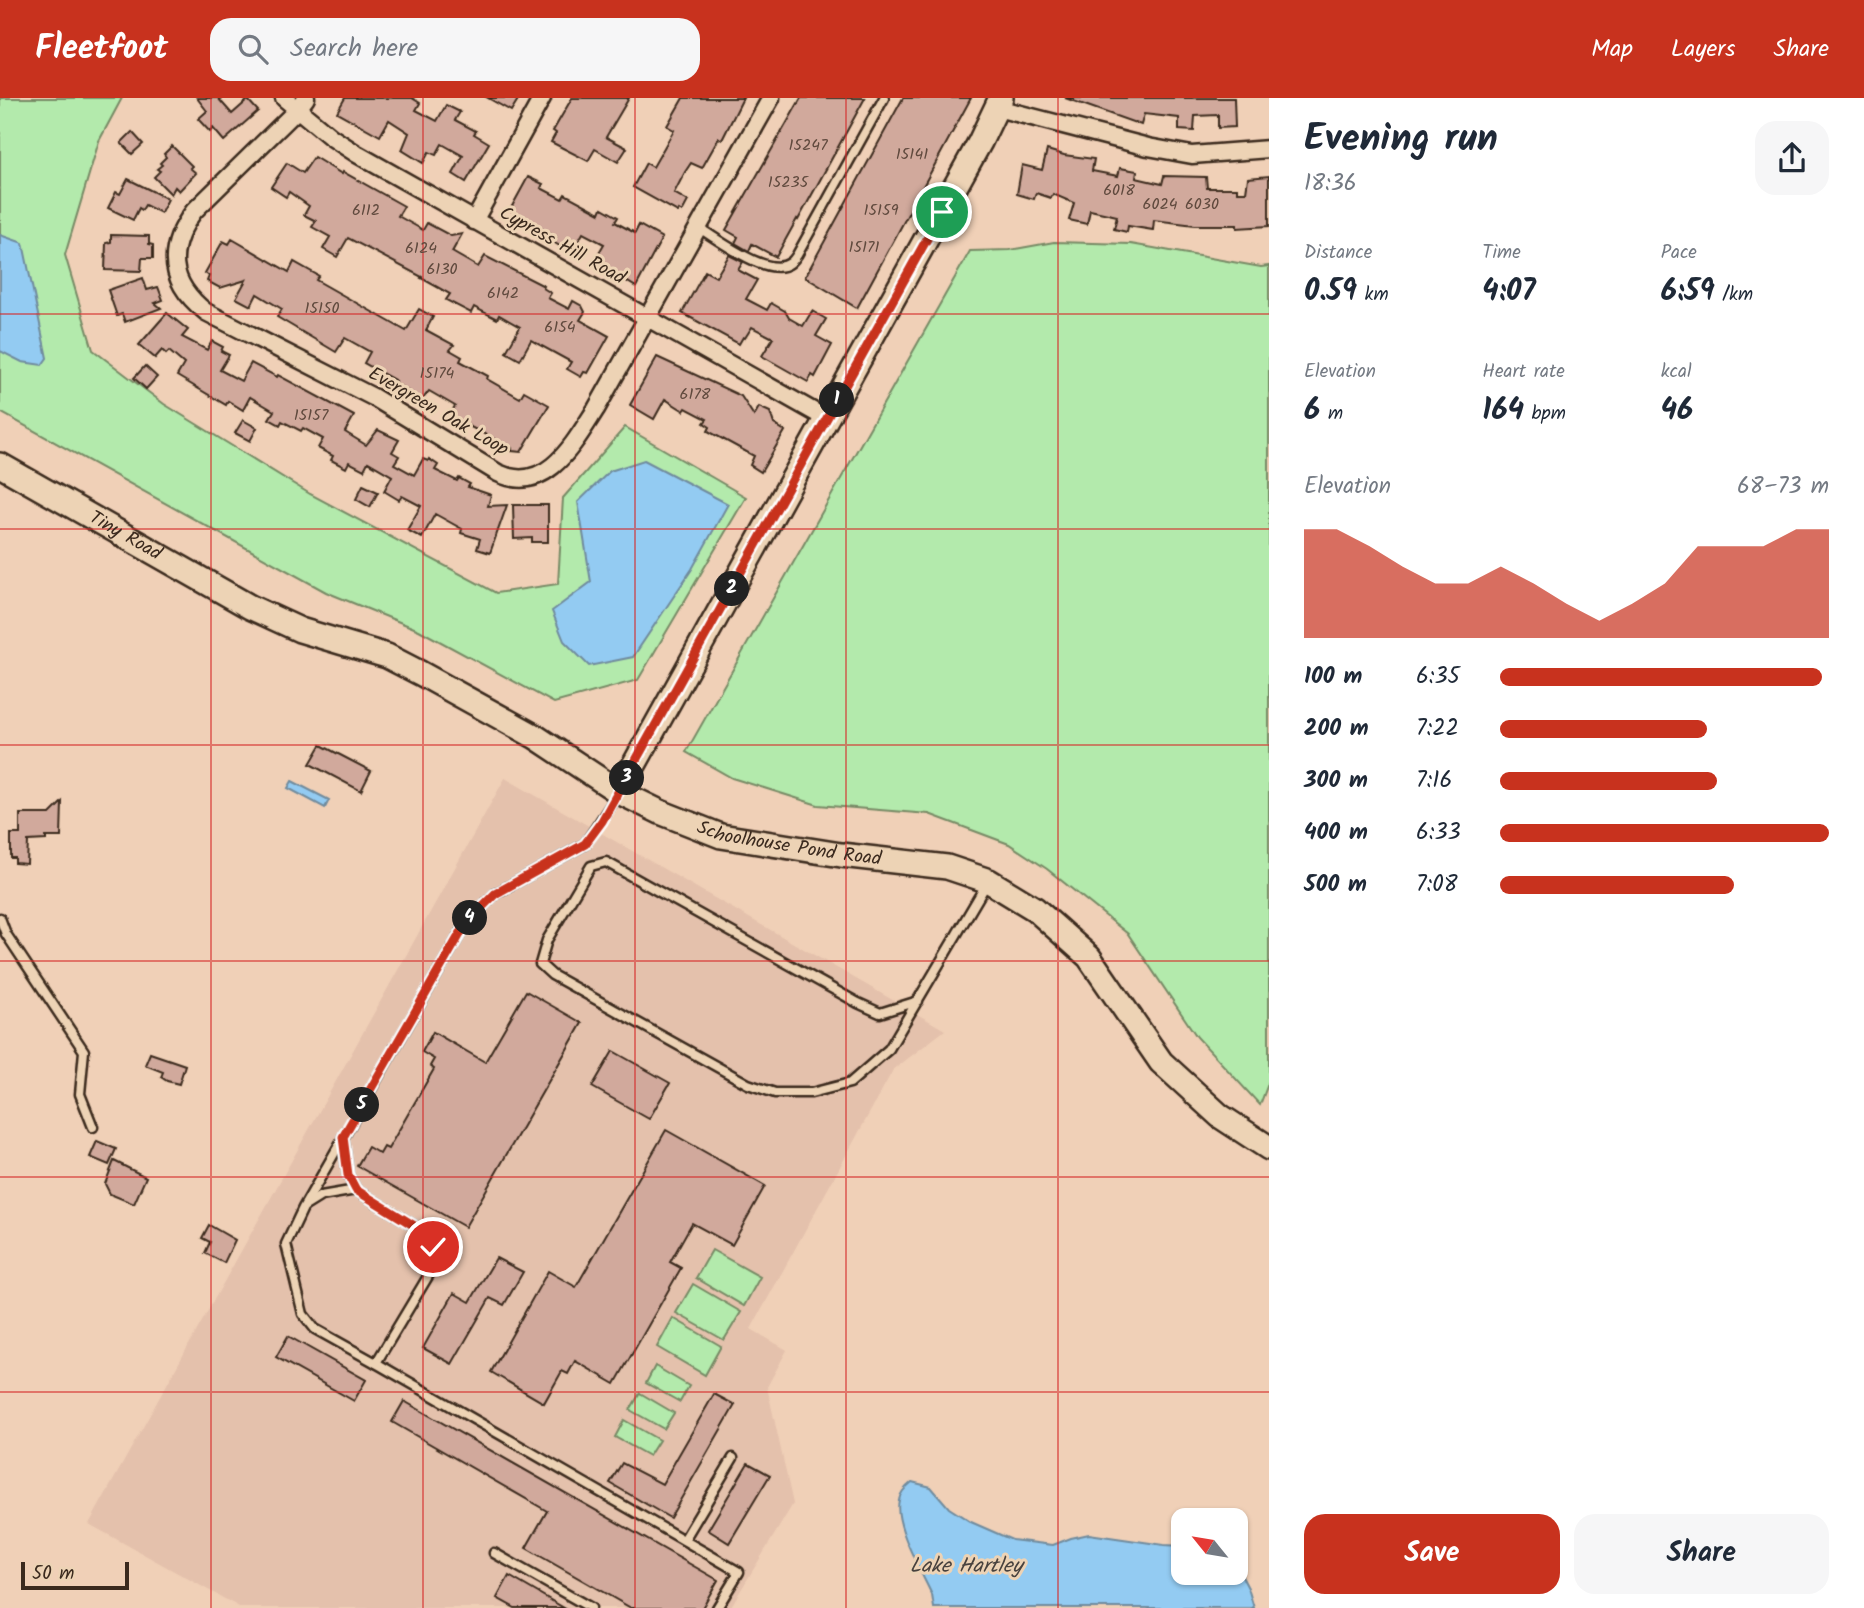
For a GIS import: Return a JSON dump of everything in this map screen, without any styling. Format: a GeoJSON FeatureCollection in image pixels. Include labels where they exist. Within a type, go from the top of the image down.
{"type":"FeatureCollection","features":[{"type":"Feature","properties":{"kind":"street","name":"Cypress Hill Road"},"geometry":{"type":"LineString","coordinates":[[284,98],[302,104],[331,137],[358,154],[827,419]]}},
{"type":"Feature","properties":{"kind":"street"},"geometry":{"type":"LineString","coordinates":[[474,221],[542,98]]}},
{"type":"Feature","properties":{"kind":"street","name":"Evergreen Oak Loop"},"geometry":{"type":"LineString","coordinates":[[302,104],[194,211],[177,238],[174,255],[182,287],[191,301],[206,312],[373,397],[498,473],[510,478],[526,479],[550,468],[578,436],[596,409],[771,98]]}},
{"type":"Feature","properties":{"kind":"street"},"geometry":{"type":"LineString","coordinates":[[619,792],[999,103],[1147,147],[1192,155],[1269,149]]}},
{"type":"Feature","properties":{"kind":"street","name":"Tiny Road"},"geometry":{"type":"LineString","coordinates":[[0,465],[250,607]]}},
{"type":"Feature","properties":{"kind":"street","name":"Schoolhouse Pond Road"},"geometry":{"type":"LineString","coordinates":[[250,607],[300,631],[387,656],[536,737],[619,792],[720,836],[841,855],[947,867],[989,881],[1035,909],[1089,957],[1161,1062],[1220,1116],[1269,1148]]}},
{"type":"Feature","properties":{"kind":"lane"},"geometry":{"type":"LineString","coordinates":[[699,228],[762,265],[776,268],[789,264],[797,255],[884,98]]}},
{"type":"Feature","properties":{"kind":"lane"},"geometry":{"type":"LineString","coordinates":[[619,792],[585,844],[495,894],[467,922],[303,1208],[286,1244],[303,1314],[314,1329],[739,1572],[717,1608]]}},
{"type":"Feature","properties":{"kind":"lane"},"geometry":{"type":"LineString","coordinates":[[918,1001],[880,1013],[606,862],[591,866],[547,940],[540,964],[552,975],[736,1078],[775,1093],[811,1093],[850,1083],[889,1049],[918,1001],[989,881]]}},
{"type":"Feature","properties":{"kind":"lane"},"geometry":{"type":"LineString","coordinates":[[0,918],[6,934],[84,1051],[80,1094],[93,1127]]}},
{"type":"Feature","properties":{"kind":"lane"},"geometry":{"type":"LineString","coordinates":[[343,1137],[348,1175],[356,1190],[413,1225],[433,1247],[430,1273],[376,1363]]}},
{"type":"Feature","properties":{"kind":"lane"},"geometry":{"type":"LineString","coordinates":[[303,1208],[321,1196],[356,1190]]}},
{"type":"Feature","properties":{"kind":"lane"},"geometry":{"type":"LineString","coordinates":[[684,1540],[733,1458]]}},
{"type":"Feature","properties":{"kind":"lane"},"geometry":{"type":"LineString","coordinates":[[494,1553],[592,1608]]}},
{"type":"Feature","properties":{"kind":"shaded area"},"geometry":{"type":"Polygon","coordinates":[[[505,778],[945,1030],[893,1070],[751,1329],[787,1350],[767,1387],[793,1504],[730,1608],[241,1608],[89,1524],[505,778]]]}},
{"type":"Feature","properties":{"kind":"green space"},"geometry":{"type":"Polygon","coordinates":[[[0,98],[122,98],[99,141],[65,255],[93,350],[164,404],[310,494],[496,593],[558,584],[563,498],[625,427],[746,497],[638,680],[554,703],[419,630],[326,592],[0,412],[0,98]]]}},
{"type":"Feature","properties":{"kind":"green space"},"geometry":{"type":"Polygon","coordinates":[[[1054,242],[1131,244],[1261,267],[1269,266],[1269,1081],[1260,1105],[1197,1037],[1128,934],[1047,869],[1009,844],[929,814],[818,805],[732,778],[686,752],[970,251],[1010,250],[1054,242]]]}},
{"type":"Feature","properties":{"kind":"green space"},"geometry":{"type":"Polygon","coordinates":[[[712,1250],[760,1277],[744,1306],[696,1278],[712,1250]]]}},
{"type":"Feature","properties":{"kind":"green space"},"geometry":{"type":"Polygon","coordinates":[[[693,1284],[741,1312],[724,1340],[676,1313],[693,1284]]]}},
{"type":"Feature","properties":{"kind":"green space"},"geometry":{"type":"Polygon","coordinates":[[[673,1318],[721,1346],[705,1375],[657,1347],[673,1318]]]}},
{"type":"Feature","properties":{"kind":"green space"},"geometry":{"type":"Polygon","coordinates":[[[655,1366],[689,1386],[680,1402],[646,1383],[655,1366]]]}},
{"type":"Feature","properties":{"kind":"green space"},"geometry":{"type":"Polygon","coordinates":[[[640,1393],[674,1413],[664,1429],[630,1410],[640,1393]]]}},
{"type":"Feature","properties":{"kind":"green space"},"geometry":{"type":"Polygon","coordinates":[[[624,1420],[659,1440],[649,1456],[615,1437],[624,1420]]]}},
{"type":"Feature","properties":{"kind":"water"},"geometry":{"type":"Polygon","coordinates":[[[0,235],[23,243],[47,358],[42,365],[22,362],[0,351],[0,235]]]}},
{"type":"Feature","properties":{"kind":"water"},"geometry":{"type":"Polygon","coordinates":[[[644,460],[728,504],[692,569],[633,657],[589,666],[564,641],[552,611],[591,582],[578,502],[610,471],[644,460]]]}},
{"type":"Feature","properties":{"kind":"water"},"geometry":{"type":"Polygon","coordinates":[[[292,781],[329,800],[325,808],[288,788],[292,781]]]}},
{"type":"Feature","properties":{"kind":"water","name":"Lake Hartley"},"geometry":{"type":"Polygon","coordinates":[[[912,1482],[931,1487],[949,1508],[971,1522],[1012,1540],[1053,1545],[1089,1534],[1171,1545],[1171,1586],[1247,1586],[1254,1608],[934,1608],[932,1595],[909,1548],[900,1522],[898,1510],[904,1490],[912,1482]]]}},
{"type":"Feature","properties":{"kind":"building"},"geometry":{"type":"Polygon","coordinates":[[[197,98],[218,98],[232,114],[248,100],[258,111],[224,141],[213,128],[210,132],[198,119],[207,111],[197,98]]]}},
{"type":"Feature","properties":{"kind":"building"},"geometry":{"type":"Polygon","coordinates":[[[345,98],[412,98],[420,103],[416,110],[437,121],[446,105],[460,112],[455,120],[476,131],[474,134],[489,143],[466,182],[453,174],[463,156],[442,144],[436,155],[429,152],[423,163],[402,150],[409,133],[389,120],[380,136],[337,112],[345,98]]]}},
{"type":"Feature","properties":{"kind":"building"},"geometry":{"type":"Polygon","coordinates":[[[488,98],[519,98],[511,111],[488,98]]]}},
{"type":"Feature","properties":{"kind":"building"},"geometry":{"type":"Polygon","coordinates":[[[572,98],[629,98],[606,137],[627,148],[618,162],[595,149],[588,161],[551,142],[556,133],[553,131],[572,98]]]}},
{"type":"Feature","properties":{"kind":"building"},"geometry":{"type":"Polygon","coordinates":[[[683,98],[743,98],[722,140],[719,138],[702,168],[691,163],[685,172],[674,193],[688,201],[682,212],[678,212],[633,187],[646,163],[653,167],[674,130],[667,126],[683,98]]]}},
{"type":"Feature","properties":{"kind":"building"},"geometry":{"type":"Polygon","coordinates":[[[801,98],[865,98],[776,257],[752,244],[749,251],[735,243],[738,237],[726,230],[801,98]]]}},
{"type":"Feature","properties":{"kind":"building"},"geometry":{"type":"Polygon","coordinates":[[[903,98],[971,98],[857,308],[805,277],[903,98]]]}},
{"type":"Feature","properties":{"kind":"building"},"geometry":{"type":"Polygon","coordinates":[[[1065,98],[1234,98],[1235,127],[1218,128],[1218,115],[1195,116],[1194,131],[1179,130],[1179,118],[1144,114],[1141,125],[1065,98]]]}},
{"type":"Feature","properties":{"kind":"building"},"geometry":{"type":"Polygon","coordinates":[[[132,132],[143,144],[132,154],[121,143],[132,132]]]}},
{"type":"Feature","properties":{"kind":"building"},"geometry":{"type":"Polygon","coordinates":[[[172,146],[196,173],[179,191],[175,187],[171,194],[154,177],[160,171],[157,169],[166,157],[164,154],[172,146]]]}},
{"type":"Feature","properties":{"kind":"building"},"geometry":{"type":"Polygon","coordinates":[[[1047,150],[1094,159],[1092,171],[1118,176],[1120,168],[1137,171],[1136,178],[1162,184],[1164,176],[1206,177],[1207,188],[1237,188],[1237,192],[1246,192],[1248,178],[1269,176],[1269,226],[1237,228],[1237,225],[1195,225],[1154,220],[1153,230],[1128,226],[1127,232],[1114,229],[1117,216],[1090,210],[1087,224],[1069,220],[1074,203],[1053,194],[1051,198],[1036,193],[1034,199],[1017,194],[1022,165],[1042,170],[1047,150]]]}},
{"type":"Feature","properties":{"kind":"building"},"geometry":{"type":"Polygon","coordinates":[[[314,157],[404,206],[398,216],[423,230],[427,223],[451,236],[462,234],[452,252],[478,267],[485,256],[544,286],[543,288],[551,293],[548,298],[569,309],[573,301],[582,306],[585,312],[580,320],[609,336],[588,373],[584,372],[581,377],[567,369],[571,362],[531,340],[520,360],[506,352],[520,327],[499,315],[497,319],[474,307],[471,313],[446,300],[450,294],[348,238],[337,257],[323,249],[330,237],[312,227],[316,221],[304,215],[309,206],[289,192],[286,197],[271,187],[287,163],[303,173],[314,157]]]}},
{"type":"Feature","properties":{"kind":"building"},"geometry":{"type":"Polygon","coordinates":[[[528,177],[543,184],[541,188],[562,199],[565,194],[600,213],[602,208],[618,217],[615,222],[635,233],[639,225],[662,238],[636,287],[594,261],[604,244],[583,233],[574,249],[566,246],[565,249],[553,242],[556,237],[510,210],[528,177]]]}},
{"type":"Feature","properties":{"kind":"building"},"geometry":{"type":"Polygon","coordinates":[[[128,179],[168,199],[161,213],[145,205],[142,210],[139,208],[133,220],[108,208],[116,192],[120,194],[128,179]]]}},
{"type":"Feature","properties":{"kind":"building"},"geometry":{"type":"Polygon","coordinates":[[[111,235],[149,236],[149,244],[153,245],[153,258],[142,258],[141,271],[105,270],[106,243],[111,242],[111,235]]]}},
{"type":"Feature","properties":{"kind":"building"},"geometry":{"type":"Polygon","coordinates":[[[232,239],[289,272],[294,262],[319,276],[316,280],[406,331],[419,309],[433,317],[426,330],[454,345],[450,350],[462,357],[460,361],[520,398],[524,391],[549,405],[521,452],[512,451],[512,448],[449,416],[455,406],[429,391],[422,400],[364,363],[370,352],[345,338],[336,352],[277,317],[282,309],[257,294],[251,306],[236,298],[246,280],[220,288],[207,281],[209,276],[205,273],[223,241],[229,244],[232,239]]]}},
{"type":"Feature","properties":{"kind":"building"},"geometry":{"type":"Polygon","coordinates":[[[729,255],[743,262],[738,270],[757,280],[746,299],[767,310],[771,303],[803,326],[812,311],[826,319],[816,336],[832,345],[815,377],[812,375],[808,382],[762,356],[773,338],[752,327],[739,344],[682,313],[705,271],[716,277],[729,255]]]}},
{"type":"Feature","properties":{"kind":"building"},"geometry":{"type":"Polygon","coordinates":[[[143,278],[147,290],[158,287],[163,300],[155,303],[161,308],[125,322],[122,314],[117,316],[108,290],[143,278]]]}},
{"type":"Feature","properties":{"kind":"building"},"geometry":{"type":"Polygon","coordinates":[[[167,313],[188,330],[182,337],[207,350],[212,341],[223,347],[221,351],[229,355],[220,370],[241,381],[251,363],[277,377],[278,375],[354,416],[345,432],[366,445],[378,430],[399,440],[392,452],[399,456],[394,464],[414,475],[423,459],[429,459],[438,465],[435,470],[457,481],[459,478],[470,484],[468,487],[491,495],[488,506],[507,505],[490,553],[477,549],[480,539],[461,533],[462,529],[435,514],[422,538],[407,530],[421,506],[402,496],[399,500],[384,491],[392,476],[368,462],[364,470],[349,462],[346,468],[331,460],[333,456],[318,448],[323,439],[303,428],[301,431],[282,421],[280,425],[269,419],[274,411],[250,397],[243,410],[228,401],[226,405],[177,376],[184,364],[169,351],[166,354],[162,350],[155,358],[139,345],[167,313]]]}},
{"type":"Feature","properties":{"kind":"building"},"geometry":{"type":"Polygon","coordinates":[[[657,357],[741,396],[754,416],[759,407],[770,412],[774,424],[785,431],[761,472],[750,465],[754,456],[708,431],[710,427],[704,423],[707,419],[686,408],[684,411],[665,399],[654,419],[630,405],[657,357]]]}},
{"type":"Feature","properties":{"kind":"building"},"geometry":{"type":"Polygon","coordinates":[[[145,366],[157,377],[146,389],[134,378],[145,366]]]}},
{"type":"Feature","properties":{"kind":"building"},"geometry":{"type":"Polygon","coordinates":[[[243,420],[257,428],[250,441],[235,433],[243,420]]]}},
{"type":"Feature","properties":{"kind":"building"},"geometry":{"type":"Polygon","coordinates":[[[363,485],[378,492],[370,507],[356,499],[363,485]]]}},
{"type":"Feature","properties":{"kind":"building"},"geometry":{"type":"Polygon","coordinates":[[[513,505],[548,505],[548,542],[532,542],[532,538],[514,539],[513,505]]]}},
{"type":"Feature","properties":{"kind":"building"},"geometry":{"type":"Polygon","coordinates":[[[321,745],[371,771],[361,791],[310,764],[321,745]]]}},
{"type":"Feature","properties":{"kind":"building"},"geometry":{"type":"Polygon","coordinates":[[[62,802],[61,837],[28,841],[27,864],[15,863],[15,858],[11,858],[11,834],[20,834],[20,814],[50,814],[62,802]]]}},
{"type":"Feature","properties":{"kind":"building"},"geometry":{"type":"Polygon","coordinates":[[[526,991],[582,1023],[465,1227],[357,1166],[368,1147],[380,1154],[384,1147],[388,1149],[434,1069],[430,1066],[434,1059],[422,1052],[433,1032],[485,1062],[526,991]]]}},
{"type":"Feature","properties":{"kind":"building"},"geometry":{"type":"Polygon","coordinates":[[[613,1051],[670,1083],[649,1119],[592,1087],[613,1051]]]}},
{"type":"Feature","properties":{"kind":"building"},"geometry":{"type":"Polygon","coordinates":[[[150,1053],[185,1065],[179,1084],[167,1081],[161,1077],[163,1072],[145,1065],[150,1053]]]}},
{"type":"Feature","properties":{"kind":"building"},"geometry":{"type":"Polygon","coordinates":[[[666,1130],[765,1186],[732,1245],[692,1223],[670,1262],[681,1268],[615,1384],[575,1361],[568,1374],[562,1371],[544,1403],[491,1372],[548,1271],[576,1287],[666,1130]]]}},
{"type":"Feature","properties":{"kind":"building"},"geometry":{"type":"Polygon","coordinates":[[[97,1141],[116,1149],[109,1165],[90,1157],[97,1141]]]}},
{"type":"Feature","properties":{"kind":"building"},"geometry":{"type":"Polygon","coordinates":[[[114,1161],[146,1177],[134,1204],[110,1194],[105,1184],[114,1161]]]}},
{"type":"Feature","properties":{"kind":"building"},"geometry":{"type":"Polygon","coordinates":[[[209,1225],[235,1240],[224,1263],[205,1253],[210,1242],[202,1238],[209,1225]]]}},
{"type":"Feature","properties":{"kind":"building"},"geometry":{"type":"Polygon","coordinates":[[[496,1258],[523,1272],[504,1305],[490,1298],[452,1364],[423,1348],[454,1293],[470,1302],[496,1258]]]}},
{"type":"Feature","properties":{"kind":"building"},"geometry":{"type":"Polygon","coordinates":[[[288,1336],[366,1380],[354,1401],[276,1357],[288,1336]]]}},
{"type":"Feature","properties":{"kind":"building"},"geometry":{"type":"Polygon","coordinates":[[[714,1394],[735,1405],[670,1518],[610,1483],[622,1463],[662,1484],[714,1394]]]}},
{"type":"Feature","properties":{"kind":"building"},"geometry":{"type":"Polygon","coordinates":[[[404,1401],[718,1580],[702,1608],[631,1608],[526,1548],[547,1511],[392,1422],[404,1401]]]}},
{"type":"Feature","properties":{"kind":"building"},"geometry":{"type":"Polygon","coordinates":[[[748,1463],[770,1475],[729,1543],[708,1530],[748,1463]]]}},
{"type":"Feature","properties":{"kind":"building"},"geometry":{"type":"Polygon","coordinates":[[[509,1576],[564,1608],[515,1608],[497,1598],[509,1576]]]}},
{"type":"Feature","properties":{"kind":"route"},"geometry":{"type":"LineString","coordinates":[[433,1247],[413,1225],[356,1190],[348,1175],[343,1137],[467,922],[495,894],[550,866],[585,844],[602,821],[942,212]]}}]}
